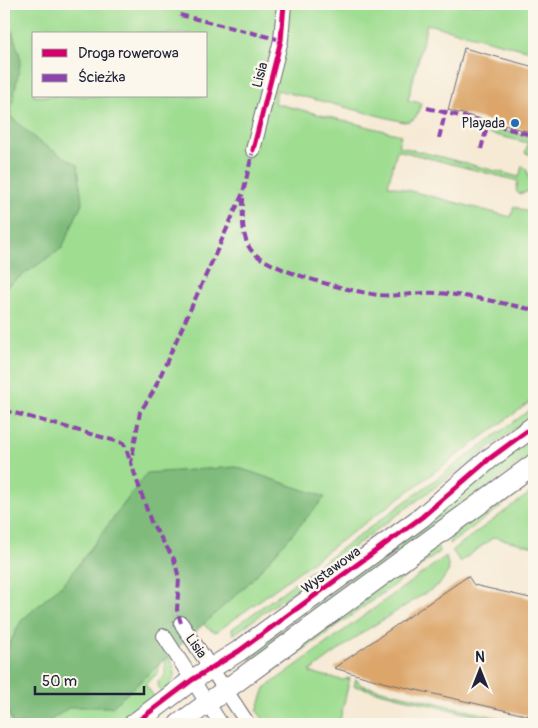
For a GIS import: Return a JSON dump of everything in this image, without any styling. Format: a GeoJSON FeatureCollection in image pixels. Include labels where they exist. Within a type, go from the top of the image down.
{"type":"FeatureCollection","features":[{"type":"Feature","properties":{"kind":"street","name":"Lisia"},"geometry":{"type":"LineString","coordinates":[[253,150],[281,40],[284,4]]}},
{"type":"Feature","properties":{"kind":"street","name":"Wystawowa"},"geometry":{"type":"LineString","coordinates":[[134,724],[192,680],[239,651],[422,517],[489,459],[534,426]]}},
{"type":"Feature","properties":{"kind":"street"},"geometry":{"type":"LineString","coordinates":[[179,724],[534,464]]}},
{"type":"Feature","properties":{"kind":"street","name":"Lisia"},"geometry":{"type":"LineString","coordinates":[[181,624],[248,724]]}},
{"type":"Feature","properties":{"kind":"street","name":"Lisia"},"geometry":{"type":"LineString","coordinates":[[164,636],[206,704],[221,724]]}},
{"type":"Feature","properties":{"kind":"green space"},"geometry":{"type":"Polygon","coordinates":[[[4,4],[534,4],[534,52],[427,24],[408,100],[421,103],[418,114],[412,120],[404,122],[277,90],[274,103],[401,135],[398,146],[519,177],[522,166],[526,168],[533,190],[519,194],[516,191],[518,181],[397,150],[388,185],[511,217],[514,206],[534,215],[534,399],[218,631],[214,632],[207,628],[196,613],[147,649],[159,665],[158,673],[145,684],[156,699],[126,724],[4,724],[4,4]]]}},
{"type":"Feature","properties":{"kind":"green space"},"geometry":{"type":"Polygon","coordinates":[[[4,7],[21,59],[10,116],[39,142],[78,165],[82,203],[62,248],[4,288],[4,7]]]}},
{"type":"Feature","properties":{"kind":"green space"},"geometry":{"type":"Polygon","coordinates":[[[489,126],[534,138],[533,155],[525,153],[528,143],[488,133],[489,126]]]}},
{"type":"Feature","properties":{"kind":"green space"},"geometry":{"type":"Polygon","coordinates":[[[534,407],[534,415],[233,635],[232,629],[534,407]]]}},
{"type":"Feature","properties":{"kind":"green space"},"geometry":{"type":"Polygon","coordinates":[[[534,437],[534,453],[251,660],[248,656],[534,437]]]}},
{"type":"Feature","properties":{"kind":"green space"},"geometry":{"type":"Polygon","coordinates":[[[236,467],[325,497],[249,583],[112,707],[70,707],[45,724],[13,724],[4,701],[4,655],[21,621],[67,580],[147,473],[236,467]]]}},
{"type":"Feature","properties":{"kind":"green space"},"geometry":{"type":"Polygon","coordinates":[[[534,475],[534,482],[450,544],[451,535],[534,475]]]}},
{"type":"Feature","properties":{"kind":"green space"},"geometry":{"type":"Polygon","coordinates":[[[534,490],[534,547],[494,537],[460,562],[452,550],[534,490]]]}},
{"type":"Feature","properties":{"kind":"green space"},"geometry":{"type":"Polygon","coordinates":[[[437,546],[440,552],[264,678],[261,674],[437,546]]]}},
{"type":"Feature","properties":{"kind":"green space"},"geometry":{"type":"Polygon","coordinates":[[[446,556],[449,570],[440,584],[365,631],[309,672],[342,680],[350,678],[339,724],[267,724],[257,711],[265,688],[446,556]]]}},
{"type":"Feature","properties":{"kind":"green space"},"geometry":{"type":"Polygon","coordinates":[[[169,656],[174,667],[174,676],[173,681],[163,694],[158,686],[158,682],[165,675],[165,660],[169,656]]]}},
{"type":"Feature","properties":{"kind":"green space"},"geometry":{"type":"Polygon","coordinates":[[[356,679],[361,685],[520,723],[530,717],[528,724],[510,724],[354,686],[356,679]]]}},
{"type":"Feature","properties":{"kind":"building"},"geometry":{"type":"Polygon","coordinates":[[[464,48],[534,67],[534,133],[448,110],[464,48]]]}},
{"type":"Feature","properties":{"kind":"building"},"geometry":{"type":"Polygon","coordinates":[[[468,576],[474,585],[534,599],[534,717],[386,683],[334,668],[468,576]]]}},
{"type":"Feature","properties":{"kind":"marked path"},"geometry":{"type":"LineString","coordinates":[[180,15],[281,40]]}},
{"type":"Feature","properties":{"kind":"marked path"},"geometry":{"type":"LineString","coordinates":[[427,108],[488,123]]}},
{"type":"Feature","properties":{"kind":"marked path"},"geometry":{"type":"LineString","coordinates":[[439,138],[446,110]]}},
{"type":"Feature","properties":{"kind":"marked path"},"geometry":{"type":"LineString","coordinates":[[481,149],[488,123],[534,136]]}},
{"type":"Feature","properties":{"kind":"marked path"},"geometry":{"type":"LineString","coordinates":[[181,623],[177,610],[179,578],[174,559],[151,522],[131,463],[140,412],[153,392],[243,193],[253,150]]}},
{"type":"Feature","properties":{"kind":"marked path"},"geometry":{"type":"LineString","coordinates":[[243,198],[244,229],[249,247],[257,256],[289,272],[330,285],[379,295],[448,294],[534,310]]}},
{"type":"Feature","properties":{"kind":"marked path"},"geometry":{"type":"LineString","coordinates":[[4,410],[123,443],[130,461]]}},
{"type":"Feature","properties":{"kind":"cycle path"},"geometry":{"type":"LineString","coordinates":[[253,150],[281,40],[284,4]]}},
{"type":"Feature","properties":{"kind":"cycle path"},"geometry":{"type":"LineString","coordinates":[[134,724],[192,680],[239,651],[422,517],[489,459],[534,426]]}},
{"type":"Feature","properties":{"kind":"place","name":"Playada"},"geometry":{"type":"Point","coordinates":[515,123]}}]}
